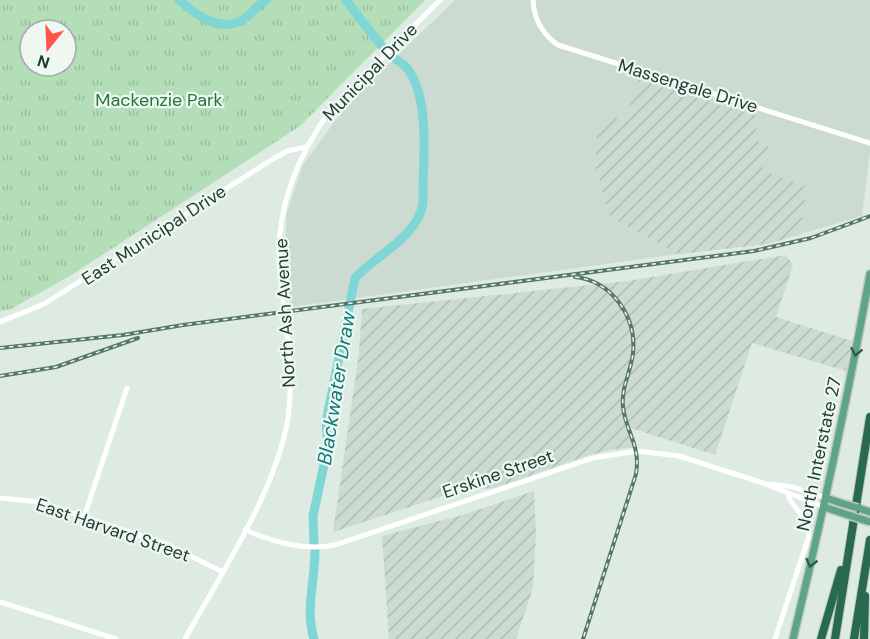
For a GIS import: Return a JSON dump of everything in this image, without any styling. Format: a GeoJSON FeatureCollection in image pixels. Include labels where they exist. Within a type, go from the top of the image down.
{"type":"FeatureCollection","features":[{"type":"Feature","properties":{"kind":"highway"},"geometry":{"type":"LineString","coordinates":[[835,639],[870,417]]}},
{"type":"Feature","properties":{"kind":"highway"},"geometry":{"type":"LineString","coordinates":[[821,639],[852,528]]}},
{"type":"Feature","properties":{"kind":"highway"},"geometry":{"type":"LineString","coordinates":[[854,639],[870,540]]}},
{"type":"Feature","properties":{"kind":"highway"},"geometry":{"type":"LineString","coordinates":[[864,639],[865,572]]}},
{"type":"Feature","properties":{"kind":"main road","name":"North Interstate 27"},"geometry":{"type":"LineString","coordinates":[[794,639],[826,498],[870,274]]}},
{"type":"Feature","properties":{"kind":"main road","name":"Erskine Street"},"geometry":{"type":"LineString","coordinates":[[826,498],[870,512]]}},
{"type":"Feature","properties":{"kind":"main road","name":"Erskine Street"},"geometry":{"type":"LineString","coordinates":[[824,507],[870,522]]}},
{"type":"Feature","properties":{"kind":"street","name":"Municipal Drive"},"geometry":{"type":"LineString","coordinates":[[306,147],[329,112],[440,0]]}},
{"type":"Feature","properties":{"kind":"street","name":"Massengale Drive"},"geometry":{"type":"LineString","coordinates":[[533,0],[537,23],[548,39],[558,45],[870,143]]}},
{"type":"Feature","properties":{"kind":"street","name":"East Municipal Drive"},"geometry":{"type":"LineString","coordinates":[[0,321],[44,304],[273,159],[287,151],[306,147]]}},
{"type":"Feature","properties":{"kind":"street","name":"North Ash Avenue"},"geometry":{"type":"LineString","coordinates":[[185,639],[270,481],[284,439],[288,418],[290,363],[280,273],[280,236],[287,195],[306,147]]}},
{"type":"Feature","properties":{"kind":"street"},"geometry":{"type":"LineString","coordinates":[[84,517],[126,388]]}},
{"type":"Feature","properties":{"kind":"street","name":"Erskine Street"},"geometry":{"type":"LineString","coordinates":[[245,531],[273,541],[298,546],[313,548],[335,545],[592,458],[623,452],[649,451],[679,456],[763,483],[824,507]]}},
{"type":"Feature","properties":{"kind":"street","name":"Erskine Street"},"geometry":{"type":"LineString","coordinates":[[763,483],[793,487],[826,498]]}},
{"type":"Feature","properties":{"kind":"street"},"geometry":{"type":"LineString","coordinates":[[775,639],[809,537],[806,521],[790,500],[788,493]]}},
{"type":"Feature","properties":{"kind":"street","name":"East Harvard Street"},"geometry":{"type":"LineString","coordinates":[[0,498],[40,502],[166,544],[223,572]]}},
{"type":"Feature","properties":{"kind":"street"},"geometry":{"type":"LineString","coordinates":[[0,602],[116,639]]}},
{"type":"Feature","properties":{"kind":"shaded area"},"geometry":{"type":"Polygon","coordinates":[[[455,0],[870,0],[870,151],[862,216],[767,244],[291,307],[285,251],[287,212],[303,165],[335,121],[363,89],[455,0]]]}},
{"type":"Feature","properties":{"kind":"shaded area"},"geometry":{"type":"Polygon","coordinates":[[[639,79],[760,117],[753,139],[769,145],[762,170],[807,188],[799,235],[767,244],[679,254],[610,217],[596,168],[597,133],[611,122],[612,117],[625,121],[639,79]]]}},
{"type":"Feature","properties":{"kind":"shaded area"},"geometry":{"type":"Polygon","coordinates":[[[786,255],[793,265],[776,317],[852,341],[846,371],[752,343],[715,455],[631,428],[637,447],[586,456],[495,488],[461,490],[333,532],[359,353],[362,309],[628,281],[786,255]]]}},
{"type":"Feature","properties":{"kind":"shaded area"},"geometry":{"type":"Polygon","coordinates":[[[534,491],[536,535],[533,588],[516,639],[389,639],[382,536],[466,514],[534,491]]]}},
{"type":"Feature","properties":{"kind":"green space","name":"Mackenzie Park"},"geometry":{"type":"Polygon","coordinates":[[[0,0],[425,0],[300,126],[73,274],[11,309],[0,311],[0,0]]]}},
{"type":"Feature","properties":{"kind":"waterway","name":"Blackwater Draw"},"geometry":{"type":"LineString","coordinates":[[179,0],[201,17],[218,24],[235,23],[244,19],[266,0]]}},
{"type":"Feature","properties":{"kind":"waterway","name":"Blackwater Draw"},"geometry":{"type":"LineString","coordinates":[[314,543],[313,516],[328,446],[326,422],[355,278],[405,236],[420,215],[423,203],[423,115],[415,82],[407,68],[383,48],[346,0]]}},
{"type":"Feature","properties":{"kind":"waterway","name":"Blackwater Draw"},"geometry":{"type":"LineString","coordinates":[[314,639],[310,606],[315,551]]}},
{"type":"Feature","properties":{"kind":"railway"},"geometry":{"type":"LineString","coordinates":[[0,348],[123,335],[183,325],[754,251],[811,238],[870,216]]}},
{"type":"Feature","properties":{"kind":"railway"},"geometry":{"type":"LineString","coordinates":[[575,277],[588,280],[611,293],[626,314],[631,326],[633,353],[623,393],[623,407],[635,447],[637,464],[636,474],[583,639]]}},
{"type":"Feature","properties":{"kind":"railway"},"geometry":{"type":"LineString","coordinates":[[0,376],[56,367],[138,338]]}}]}
